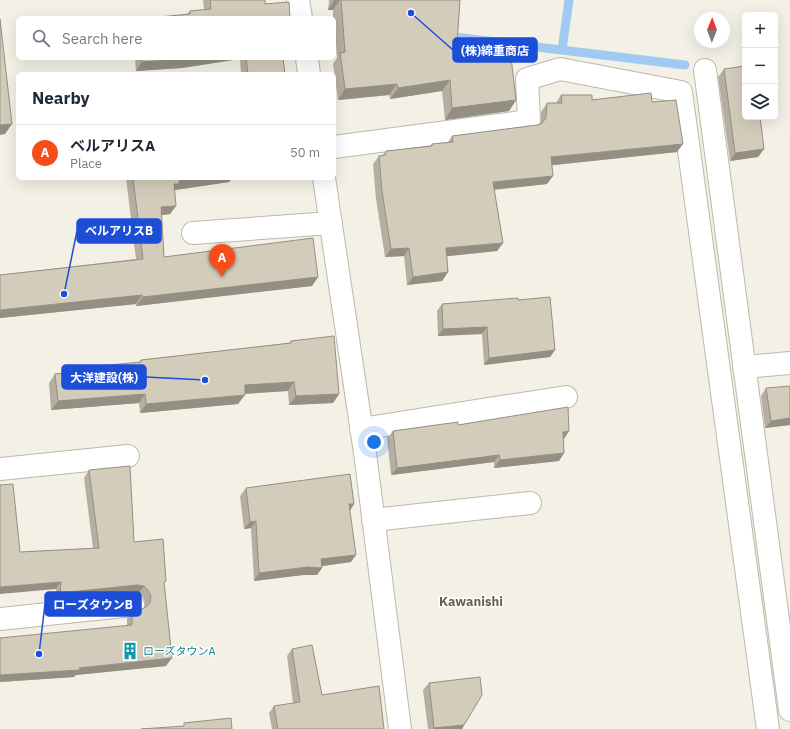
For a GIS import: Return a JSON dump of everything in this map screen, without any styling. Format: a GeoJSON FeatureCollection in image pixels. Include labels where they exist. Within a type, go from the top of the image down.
{"type":"FeatureCollection","features":[{"type":"Feature","properties":{"kind":"street"},"geometry":{"type":"LineString","coordinates":[[298,0],[301,16]]}},
{"type":"Feature","properties":{"kind":"street"},"geometry":{"type":"LineString","coordinates":[[307,60],[309,72]]}},
{"type":"Feature","properties":{"kind":"street"},"geometry":{"type":"LineString","coordinates":[[336,147],[529,121],[527,79],[560,69],[681,92],[768,729]]}},
{"type":"Feature","properties":{"kind":"street"},"geometry":{"type":"LineString","coordinates":[[705,70],[790,710]]}},
{"type":"Feature","properties":{"kind":"street"},"geometry":{"type":"LineString","coordinates":[[324,180],[361,429],[400,729]]}},
{"type":"Feature","properties":{"kind":"street"},"geometry":{"type":"LineString","coordinates":[[193,233],[331,223]]}},
{"type":"Feature","properties":{"kind":"street"},"geometry":{"type":"LineString","coordinates":[[744,367],[790,363]]}},
{"type":"Feature","properties":{"kind":"street"},"geometry":{"type":"LineString","coordinates":[[361,429],[566,397]]}},
{"type":"Feature","properties":{"kind":"street"},"geometry":{"type":"LineString","coordinates":[[0,469],[128,456]]}},
{"type":"Feature","properties":{"kind":"street"},"geometry":{"type":"LineString","coordinates":[[373,520],[530,503]]}},
{"type":"Feature","properties":{"kind":"street"},"geometry":{"type":"LineString","coordinates":[[0,619],[133,605]]}},
{"type":"Feature","properties":{"kind":"building"},"geometry":{"type":"Polygon","coordinates":[[[210,0],[265,0],[265,4],[289,2],[290,16],[170,16],[190,14],[190,11],[211,9],[210,0]]]}},
{"type":"Feature","properties":{"kind":"building"},"geometry":{"type":"Polygon","coordinates":[[[341,0],[460,0],[457,44],[462,44],[462,48],[481,47],[481,50],[510,48],[516,100],[452,108],[450,80],[398,88],[397,84],[345,89],[340,53],[345,52],[341,0]]]}},
{"type":"Feature","properties":{"kind":"building"},"geometry":{"type":"Polygon","coordinates":[[[0,19],[12,124],[0,125],[0,19]]]}},
{"type":"Feature","properties":{"kind":"building"},"geometry":{"type":"Polygon","coordinates":[[[142,60],[168,60],[142,62],[142,60]]]}},
{"type":"Feature","properties":{"kind":"building"},"geometry":{"type":"Polygon","coordinates":[[[246,60],[283,60],[285,72],[248,72],[246,60]]]}},
{"type":"Feature","properties":{"kind":"building"},"geometry":{"type":"Polygon","coordinates":[[[742,66],[742,120],[760,120],[764,149],[735,153],[724,69],[742,66]]]}},
{"type":"Feature","properties":{"kind":"building"},"geometry":{"type":"Polygon","coordinates":[[[651,93],[652,102],[676,100],[683,144],[551,157],[553,176],[493,182],[503,243],[446,248],[448,272],[413,277],[409,248],[391,249],[382,191],[379,156],[385,155],[386,151],[453,142],[452,136],[537,125],[542,123],[546,118],[547,103],[562,103],[561,95],[592,95],[592,100],[651,93]]]}},
{"type":"Feature","properties":{"kind":"building"},"geometry":{"type":"Polygon","coordinates":[[[133,180],[187,180],[179,181],[179,184],[174,184],[176,206],[161,207],[164,257],[313,238],[318,277],[143,297],[142,295],[0,310],[0,275],[143,259],[133,180]]]}},
{"type":"Feature","properties":{"kind":"building"},"geometry":{"type":"Polygon","coordinates":[[[550,297],[555,350],[489,358],[487,327],[443,329],[442,304],[550,297]]]}},
{"type":"Feature","properties":{"kind":"building"},"geometry":{"type":"Polygon","coordinates":[[[334,336],[339,394],[296,396],[294,382],[245,385],[245,395],[146,404],[145,394],[58,401],[55,374],[99,369],[99,366],[141,362],[141,360],[291,343],[291,341],[334,336]]]}},
{"type":"Feature","properties":{"kind":"building"},"geometry":{"type":"Polygon","coordinates":[[[790,386],[790,418],[771,421],[766,388],[790,386]]]}},
{"type":"Feature","properties":{"kind":"building"},"geometry":{"type":"Polygon","coordinates":[[[568,407],[569,431],[563,432],[564,453],[500,460],[499,455],[397,468],[393,431],[458,422],[458,425],[568,407]]]}},
{"type":"Feature","properties":{"kind":"building"},"geometry":{"type":"Polygon","coordinates":[[[130,466],[134,542],[163,539],[166,581],[164,582],[172,658],[79,668],[80,670],[0,675],[0,638],[132,625],[132,611],[140,610],[146,607],[150,603],[151,596],[144,586],[137,585],[60,593],[61,582],[0,587],[0,485],[13,484],[20,552],[99,548],[89,470],[130,466]]]}},
{"type":"Feature","properties":{"kind":"building"},"geometry":{"type":"Polygon","coordinates":[[[350,474],[354,504],[349,504],[356,555],[321,559],[322,568],[308,567],[259,573],[256,521],[250,522],[246,488],[350,474]]]}},
{"type":"Feature","properties":{"kind":"building"},"geometry":{"type":"Polygon","coordinates":[[[312,645],[322,695],[379,686],[384,729],[278,729],[274,706],[300,702],[292,649],[312,645]]]}},
{"type":"Feature","properties":{"kind":"building"},"geometry":{"type":"Polygon","coordinates":[[[480,677],[482,695],[464,725],[434,728],[429,683],[480,677]]]}},
{"type":"Feature","properties":{"kind":"building"},"geometry":{"type":"Polygon","coordinates":[[[231,718],[232,729],[141,729],[184,726],[184,723],[231,718]]]}},
{"type":"Feature","properties":{"kind":"waterway"},"geometry":{"type":"LineString","coordinates":[[562,50],[569,0]]}},
{"type":"Feature","properties":{"kind":"waterway"},"geometry":{"type":"LineString","coordinates":[[446,36],[685,65]]}},
{"type":"Feature","properties":{"kind":"place","name":"(株)綿重商店"},"geometry":{"type":"Point","coordinates":[411,13]}},
{"type":"Feature","properties":{"kind":"place","name":"ベルアリスA"},"geometry":{"type":"Point","coordinates":[222,277]}},
{"type":"Feature","properties":{"kind":"place","name":"ベルアリスB"},"geometry":{"type":"Point","coordinates":[64,294]}},
{"type":"Feature","properties":{"kind":"place","name":"大洋建設(株)"},"geometry":{"type":"Point","coordinates":[205,380]}},
{"type":"Feature","properties":{"kind":"place","name":"ローズタウンA"},"geometry":{"type":"Point","coordinates":[130,651]}},
{"type":"Feature","properties":{"kind":"place","name":"ローズタウンB"},"geometry":{"type":"Point","coordinates":[39,654]}},
{"type":"Feature","properties":{"kind":"district","name":"Kawanishi"},"geometry":{"type":"Point","coordinates":[471,601]}}]}
